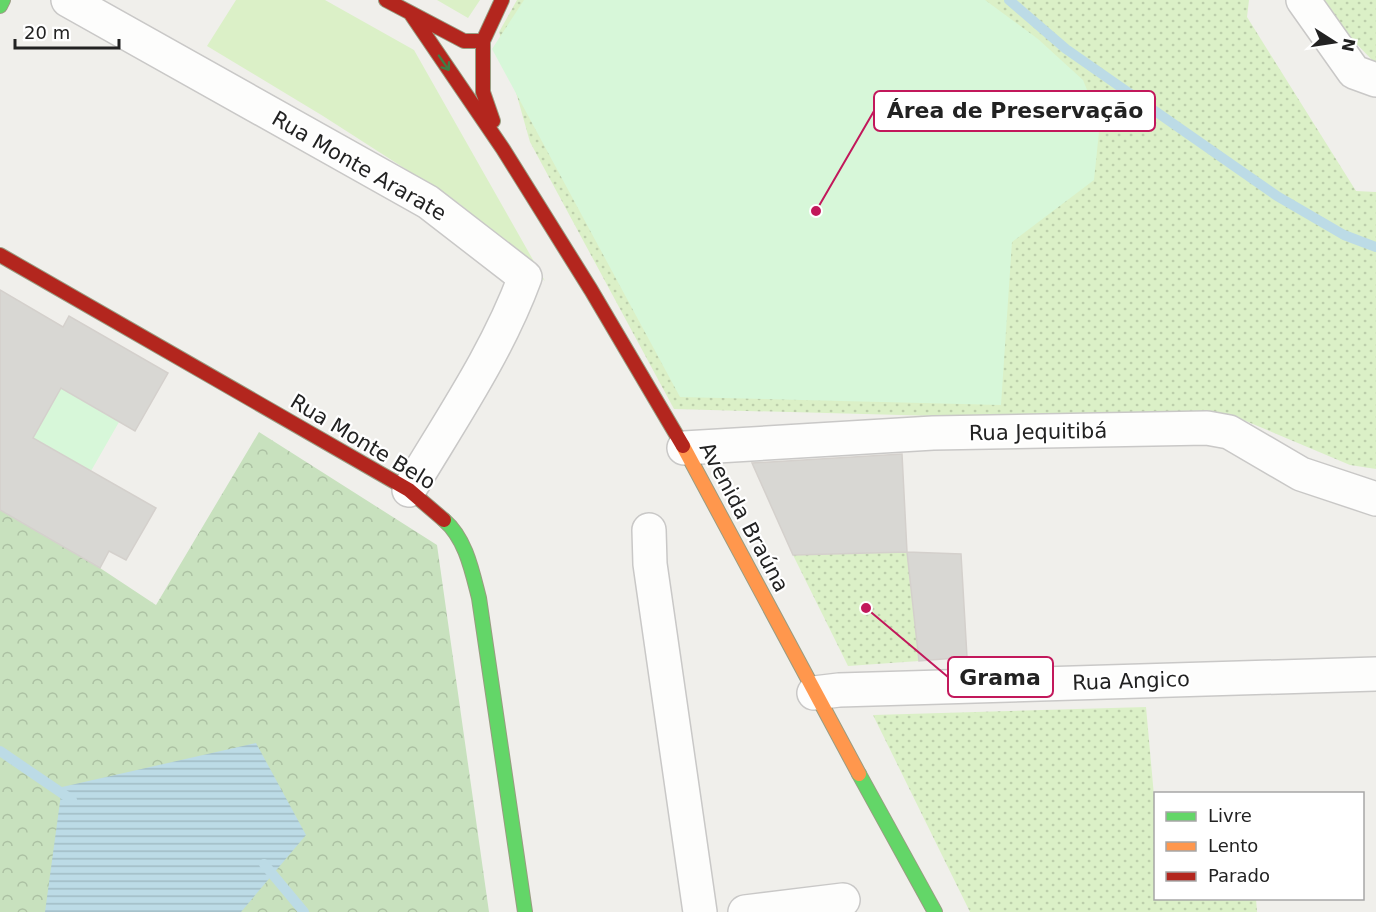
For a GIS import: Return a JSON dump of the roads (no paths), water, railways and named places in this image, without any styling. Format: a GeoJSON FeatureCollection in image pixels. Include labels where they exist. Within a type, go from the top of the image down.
{"type":"FeatureCollection","features":[{"type":"Feature","properties":{"kind":"street"},"geometry":{"type":"LineString","coordinates":[[0,6],[3,0]]}},
{"type":"Feature","properties":{"kind":"street","name":"Rua Monte Ararate"},"geometry":{"type":"LineString","coordinates":[[68,0],[428,202],[525,277],[496,345],[409,490]]}},
{"type":"Feature","properties":{"kind":"street","name":"Avenida Braúna"},"geometry":{"type":"LineString","coordinates":[[386,0],[411,14],[503,149],[584,280],[684,448],[814,693],[935,912]]}},
{"type":"Feature","properties":{"kind":"street"},"geometry":{"type":"LineString","coordinates":[[411,14],[464,41],[483,41],[502,0]]}},
{"type":"Feature","properties":{"kind":"street"},"geometry":{"type":"LineString","coordinates":[[1303,0],[1354,72],[1376,80]]}},
{"type":"Feature","properties":{"kind":"street","name":"Avenida Braúna"},"geometry":{"type":"LineString","coordinates":[[483,41],[483,92],[503,149]]}},
{"type":"Feature","properties":{"kind":"street","name":"Rua Monte Belo"},"geometry":{"type":"LineString","coordinates":[[0,255],[409,490],[451,525],[470,561],[479,598],[525,912]]}},
{"type":"Feature","properties":{"kind":"street","name":"Rua Jequitibá"},"geometry":{"type":"LineString","coordinates":[[684,448],[933,433],[1207,428],[1229,432],[1301,474],[1376,499]]}},
{"type":"Feature","properties":{"kind":"street"},"geometry":{"type":"LineString","coordinates":[[649,530],[650,564],[700,912]]}},
{"type":"Feature","properties":{"kind":"street","name":"Rua Angico"},"geometry":{"type":"LineString","coordinates":[[814,693],[839,690],[1376,674]]}},
{"type":"Feature","properties":{"kind":"street"},"geometry":{"type":"LineString","coordinates":[[745,912],[843,900]]}},
{"type":"Feature","properties":{"kind":"water"},"geometry":{"type":"Polygon","coordinates":[[[256,743],[306,835],[241,912],[45,912],[62,787],[256,743]]]}},
{"type":"Feature","properties":{"kind":"waterway"},"geometry":{"type":"LineString","coordinates":[[1009,0],[1066,49],[1277,196],[1344,235],[1376,247]]}},
{"type":"Feature","properties":{"kind":"waterway"},"geometry":{"type":"LineString","coordinates":[[0,751],[72,800]]}},
{"type":"Feature","properties":{"kind":"waterway"},"geometry":{"type":"LineString","coordinates":[[264,864],[304,912]]}},
{"type":"Feature","properties":{"kind":"place","name":"Área de Preservação"},"geometry":{"type":"Point","coordinates":[816,211]}},
{"type":"Feature","properties":{"kind":"place","name":"Grama"},"geometry":{"type":"Point","coordinates":[866,608]}}]}
